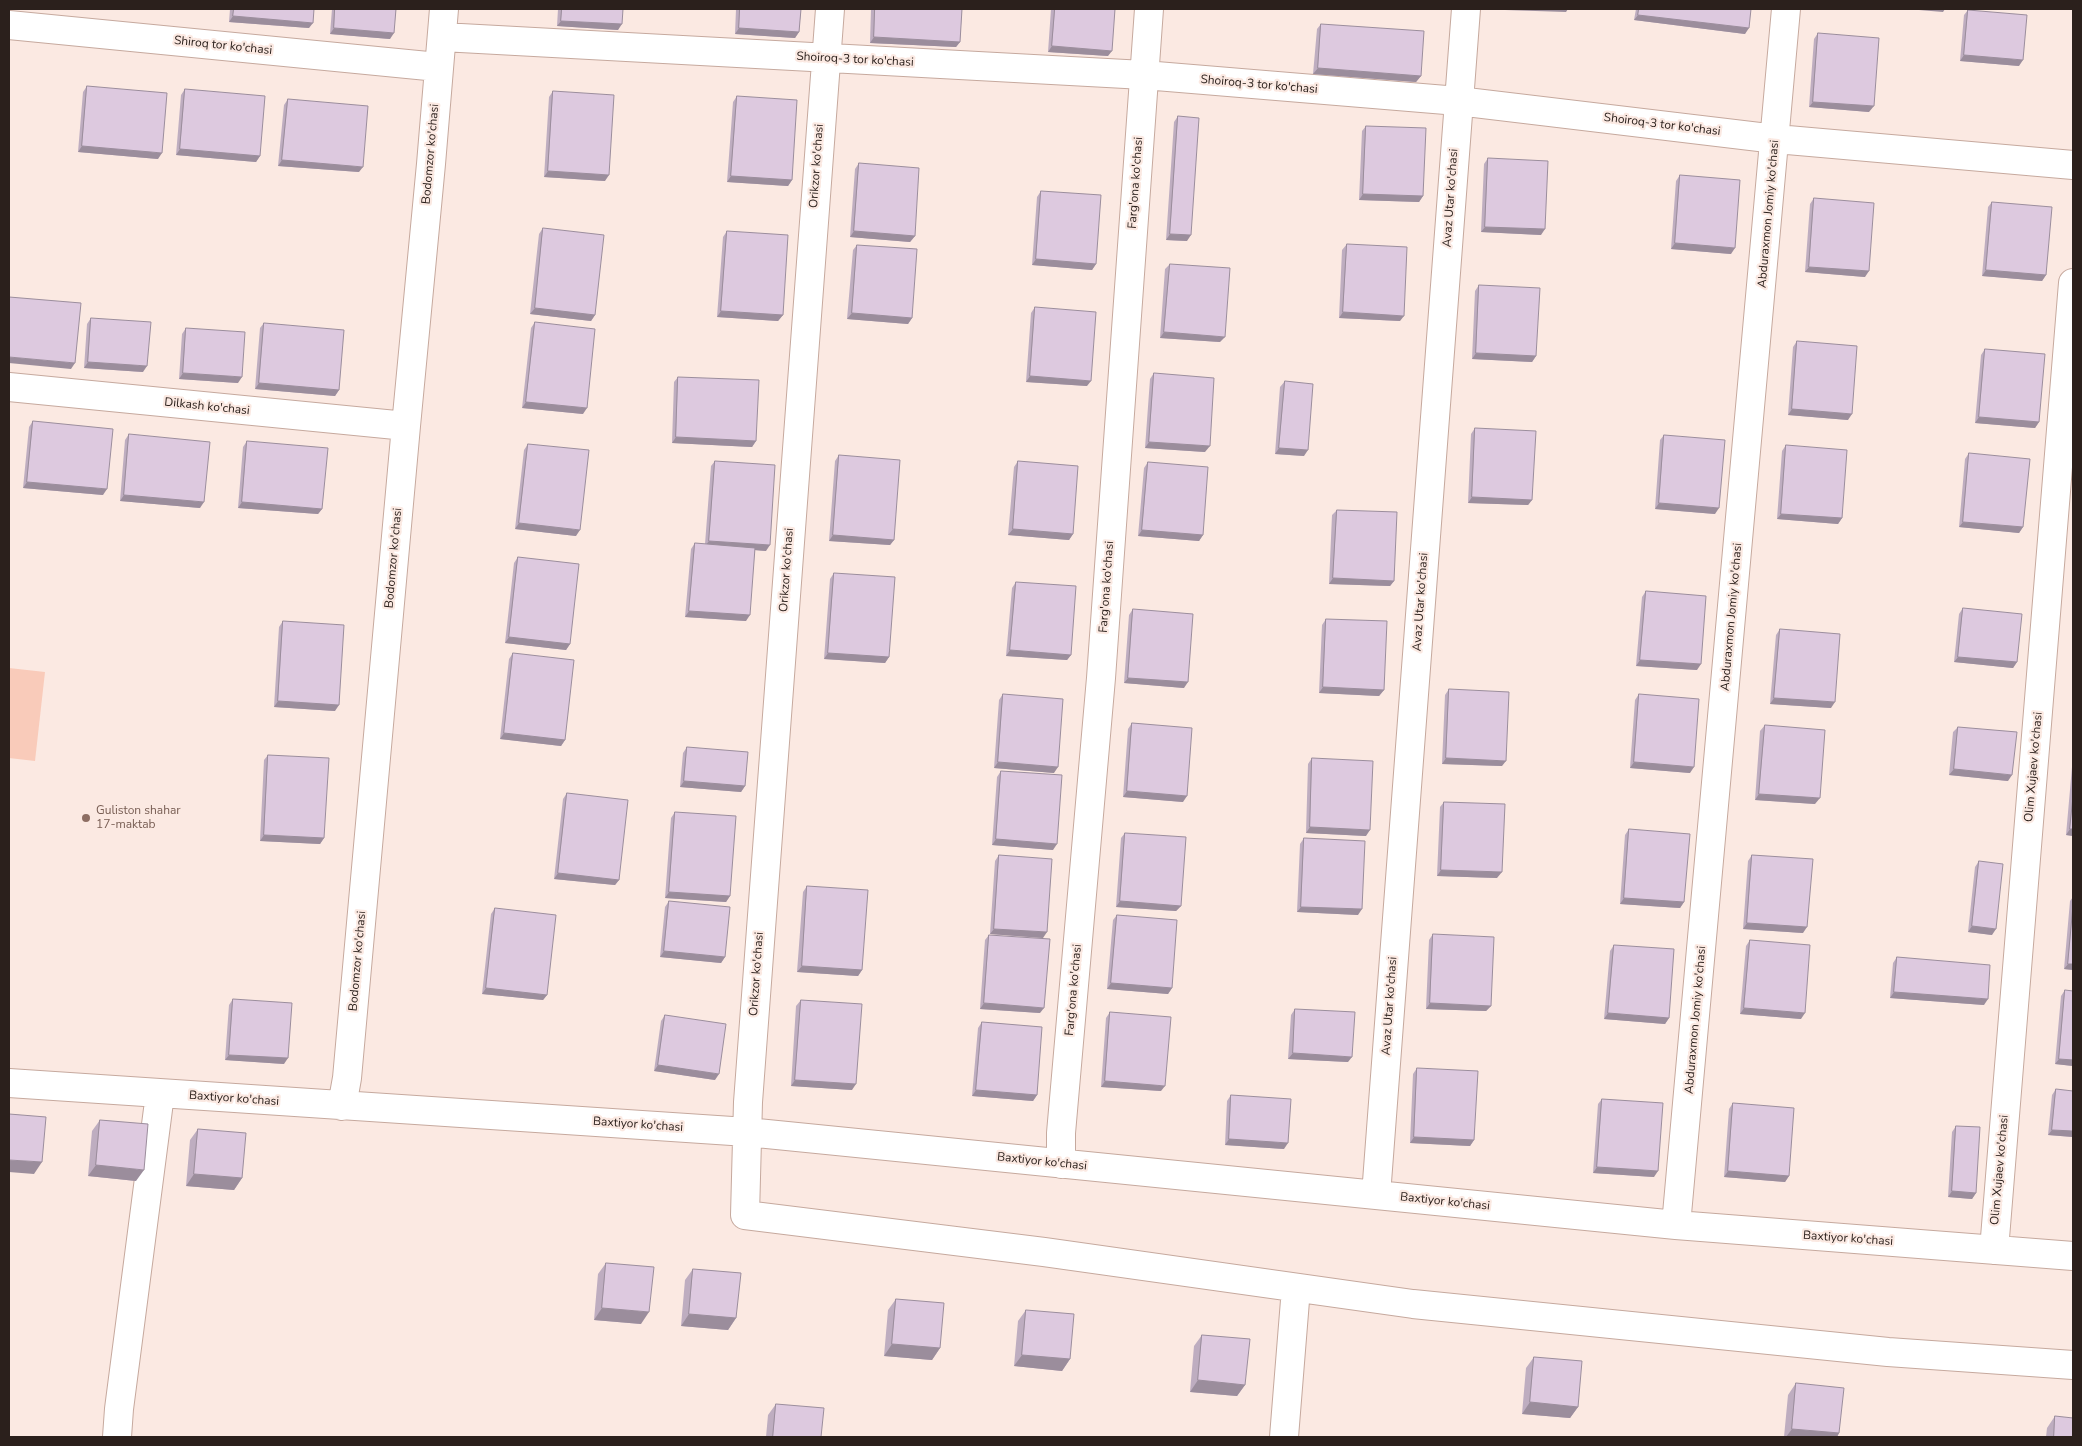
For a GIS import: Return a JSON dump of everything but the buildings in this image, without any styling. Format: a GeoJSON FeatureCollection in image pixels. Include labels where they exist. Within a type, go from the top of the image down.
{"type":"FeatureCollection","features":[{"type":"Feature","properties":{"kind":"street","name":"Bodomzor ko'chasi"},"geometry":{"type":"LineString","coordinates":[[342,1106],[348,1078],[444,9]]}},
{"type":"Feature","properties":{"kind":"street","name":"Orikzor ko'chasi"},"geometry":{"type":"LineString","coordinates":[[830,9],[748,1102],[745,1215],[1044,1252],[1296,1288]]}},
{"type":"Feature","properties":{"kind":"street","name":"Farg'ona ko'chasi"},"geometry":{"type":"LineString","coordinates":[[1061,1164],[1061,1133],[1101,678],[1149,9]]}},
{"type":"Feature","properties":{"kind":"street","name":"Avaz Utar ko'chasi"},"geometry":{"type":"LineString","coordinates":[[1376,1195],[1466,9]]}},
{"type":"Feature","properties":{"kind":"street","name":"Abduraxmon Jomiy ko'chasi"},"geometry":{"type":"LineString","coordinates":[[1676,1225],[1776,139],[1786,9]]}},
{"type":"Feature","properties":{"kind":"street","name":"Shiroq tor ko'chasi"},"geometry":{"type":"LineString","coordinates":[[20,20],[438,67]]}},
{"type":"Feature","properties":{"kind":"street","name":"Shoiroq-3 tor ko'chasi"},"geometry":{"type":"LineString","coordinates":[[442,37],[1144,75],[1458,101],[1776,139],[2073,165]]}},
{"type":"Feature","properties":{"kind":"street","name":"Olim Xujaev ko'chasi"},"geometry":{"type":"LineString","coordinates":[[1994,1250],[2073,284]]}},
{"type":"Feature","properties":{"kind":"street","name":"Dilkash ko'chasi"},"geometry":{"type":"LineString","coordinates":[[9,387],[406,426]]}},
{"type":"Feature","properties":{"kind":"street","name":"Baxtiyor ko'chasi"},"geometry":{"type":"LineString","coordinates":[[9,1083],[748,1132],[1676,1225],[2073,1256]]}},
{"type":"Feature","properties":{"kind":"street"},"geometry":{"type":"LineString","coordinates":[[117,1437],[160,1094]]}},
{"type":"Feature","properties":{"kind":"street"},"geometry":{"type":"LineString","coordinates":[[1284,1437],[1296,1288],[1413,1304],[1888,1352],[2073,1365]]}},
{"type":"Feature","properties":{"kind":"shaded area"},"geometry":{"type":"Polygon","coordinates":[[[9,668],[45,672],[35,761],[9,758],[9,668]]]}},
{"type":"Feature","properties":{"kind":"place","name":"Guliston shahar 17-maktab"},"geometry":{"type":"Point","coordinates":[86,818]}}]}
